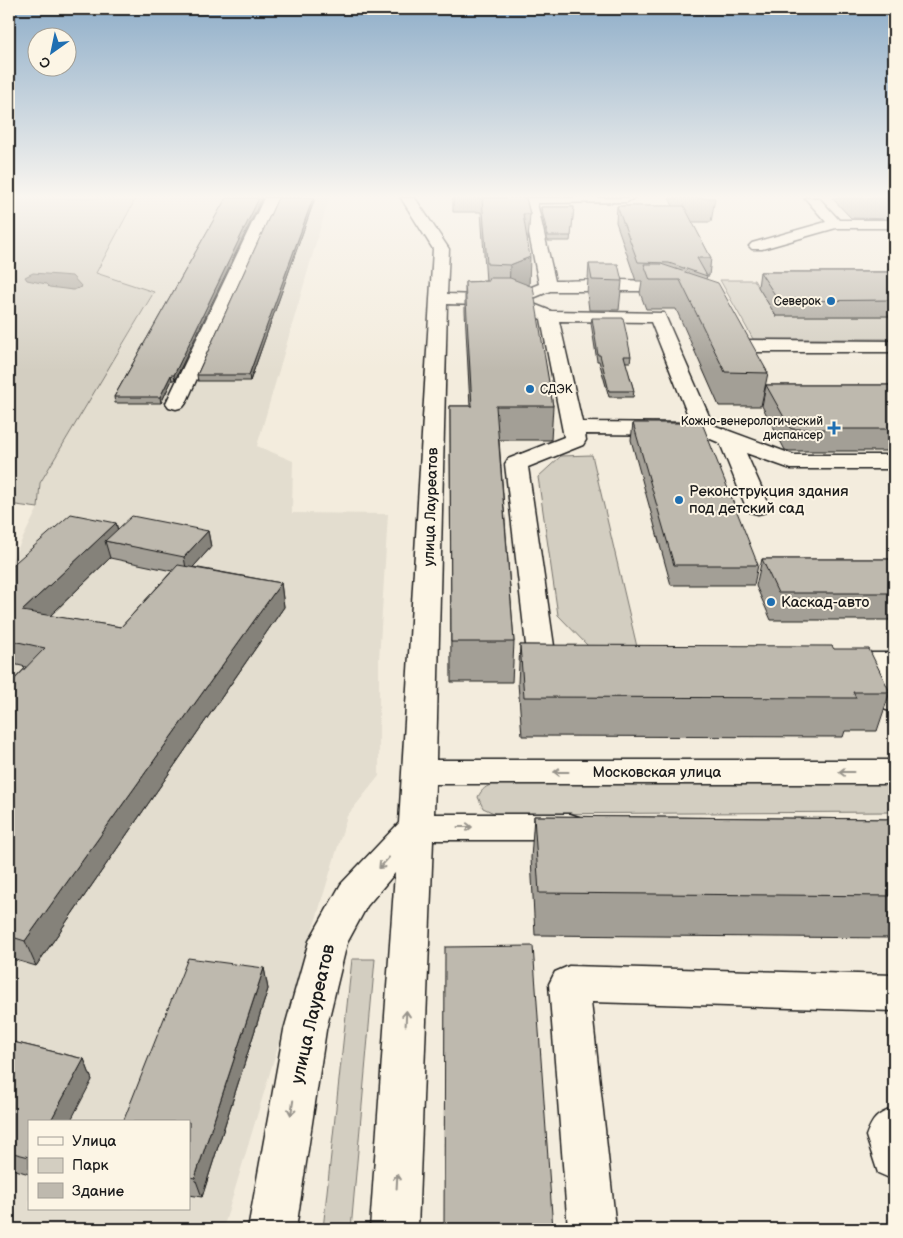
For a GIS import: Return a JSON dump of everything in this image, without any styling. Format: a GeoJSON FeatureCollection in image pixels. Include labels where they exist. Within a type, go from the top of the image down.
{"type":"FeatureCollection","features":[{"type":"Feature","properties":{"kind":"street"},"geometry":{"type":"LineString","coordinates":[[176,403],[244,256]]}},
{"type":"Feature","properties":{"kind":"street","name":"улица Лауреатов"},"geometry":{"type":"LineString","coordinates":[[394,1229],[420,772],[442,256]]}},
{"type":"Feature","properties":{"kind":"street"},"geometry":{"type":"LineString","coordinates":[[541,256],[548,286]]}},
{"type":"Feature","properties":{"kind":"street"},"geometry":{"type":"LineString","coordinates":[[510,301],[548,286],[660,286],[691,297]]}},
{"type":"Feature","properties":{"kind":"street"},"geometry":{"type":"LineString","coordinates":[[439,299],[510,301],[549,316],[658,316],[704,429]]}},
{"type":"Feature","properties":{"kind":"street"},"geometry":{"type":"LineString","coordinates":[[549,316],[575,440],[516,464],[542,662],[581,662]]}},
{"type":"Feature","properties":{"kind":"street"},"geometry":{"type":"LineString","coordinates":[[745,346],[894,347]]}},
{"type":"Feature","properties":{"kind":"street"},"geometry":{"type":"LineString","coordinates":[[572,428],[704,429],[791,462],[894,462]]}},
{"type":"Feature","properties":{"kind":"street"},"geometry":{"type":"LineString","coordinates":[[729,438],[758,506]]}},
{"type":"Feature","properties":{"kind":"street"},"geometry":{"type":"LineString","coordinates":[[816,662],[885,662],[894,702]]}},
{"type":"Feature","properties":{"kind":"street","name":"Московская улица"},"geometry":{"type":"LineString","coordinates":[[420,772],[894,772]]}},
{"type":"Feature","properties":{"kind":"street"},"geometry":{"type":"LineString","coordinates":[[416,827],[596,827]]}},
{"type":"Feature","properties":{"kind":"street","name":"улица Лауреатов"},"geometry":{"type":"LineString","coordinates":[[272,1229],[305,1030],[328,941],[354,895],[416,827]]}},
{"type":"Feature","properties":{"kind":"street"},"geometry":{"type":"LineString","coordinates":[[592,1229],[569,984],[894,993]]}},
{"type":"Feature","properties":{"kind":"street"},"geometry":{"type":"LineString","coordinates":[[894,1130],[888,1136],[894,1157]]}},
{"type":"Feature","properties":{"kind":"shaded area"},"geometry":{"type":"Polygon","coordinates":[[[106,256],[312,256],[257,446],[293,461],[292,513],[388,514],[379,660],[379,776],[347,816],[223,1229],[9,1229],[9,566],[38,508],[40,483],[154,293],[96,274],[106,256]]]}},
{"type":"Feature","properties":{"kind":"shaded area"},"geometry":{"type":"Polygon","coordinates":[[[33,273],[72,276],[82,287],[73,290],[49,287],[46,284],[27,280],[25,277],[33,273]]]}},
{"type":"Feature","properties":{"kind":"green space"},"geometry":{"type":"Polygon","coordinates":[[[9,256],[105,256],[96,273],[154,292],[40,483],[38,508],[9,504],[9,256]]]}},
{"type":"Feature","properties":{"kind":"green space"},"geometry":{"type":"Polygon","coordinates":[[[720,280],[754,280],[776,316],[894,316],[894,339],[753,339],[720,280]]]}},
{"type":"Feature","properties":{"kind":"green space"},"geometry":{"type":"Polygon","coordinates":[[[592,455],[637,647],[589,647],[558,615],[538,477],[561,456],[592,455]]]}},
{"type":"Feature","properties":{"kind":"green space"},"geometry":{"type":"Polygon","coordinates":[[[894,782],[894,812],[496,814],[483,808],[478,797],[484,788],[494,784],[894,782]]]}},
{"type":"Feature","properties":{"kind":"green space"},"geometry":{"type":"Polygon","coordinates":[[[352,959],[375,959],[351,1229],[323,1229],[352,959]]]}},
{"type":"Feature","properties":{"kind":"building"},"geometry":{"type":"Polygon","coordinates":[[[193,256],[231,256],[174,375],[171,375],[160,397],[114,397],[193,256]]]}},
{"type":"Feature","properties":{"kind":"building"},"geometry":{"type":"Polygon","coordinates":[[[252,256],[292,256],[249,375],[197,375],[252,256]]]}},
{"type":"Feature","properties":{"kind":"building"},"geometry":{"type":"Polygon","coordinates":[[[486,256],[530,256],[510,265],[487,264],[486,256]]]}},
{"type":"Feature","properties":{"kind":"building"},"geometry":{"type":"Polygon","coordinates":[[[636,256],[710,256],[711,258],[697,258],[707,276],[669,263],[638,262],[636,256]]]}},
{"type":"Feature","properties":{"kind":"building"},"geometry":{"type":"Polygon","coordinates":[[[589,264],[618,264],[622,281],[592,280],[589,264]]]}},
{"type":"Feature","properties":{"kind":"building"},"geometry":{"type":"Polygon","coordinates":[[[644,264],[661,264],[718,283],[768,373],[725,372],[680,280],[650,280],[644,264]]]}},
{"type":"Feature","properties":{"kind":"building"},"geometry":{"type":"Polygon","coordinates":[[[760,272],[894,272],[894,300],[779,301],[760,272]]]}},
{"type":"Feature","properties":{"kind":"building"},"geometry":{"type":"Polygon","coordinates":[[[488,278],[510,278],[533,287],[553,406],[496,406],[514,642],[451,642],[450,406],[472,406],[465,282],[489,281],[488,278]]]}},
{"type":"Feature","properties":{"kind":"building"},"geometry":{"type":"Polygon","coordinates":[[[592,318],[623,318],[631,356],[624,356],[634,391],[609,391],[600,355],[598,355],[592,318]]]}},
{"type":"Feature","properties":{"kind":"building"},"geometry":{"type":"Polygon","coordinates":[[[766,385],[894,385],[894,429],[790,428],[766,385]]]}},
{"type":"Feature","properties":{"kind":"building"},"geometry":{"type":"Polygon","coordinates":[[[633,423],[702,423],[758,565],[674,565],[633,423]]]}},
{"type":"Feature","properties":{"kind":"building"},"geometry":{"type":"Polygon","coordinates":[[[71,514],[116,523],[22,611],[121,627],[178,565],[281,583],[25,941],[9,936],[9,685],[45,648],[9,640],[9,568],[71,514]]]}},
{"type":"Feature","properties":{"kind":"building"},"geometry":{"type":"Polygon","coordinates":[[[132,516],[208,531],[184,557],[105,541],[132,516]]]}},
{"type":"Feature","properties":{"kind":"building"},"geometry":{"type":"Polygon","coordinates":[[[762,559],[894,559],[894,593],[778,593],[762,559]]]}},
{"type":"Feature","properties":{"kind":"building"},"geometry":{"type":"Polygon","coordinates":[[[520,645],[832,646],[834,649],[869,649],[890,692],[853,692],[856,698],[524,697],[520,645]]]}},
{"type":"Feature","properties":{"kind":"building"},"geometry":{"type":"Polygon","coordinates":[[[534,816],[894,819],[894,896],[539,893],[534,816]]]}},
{"type":"Feature","properties":{"kind":"building"},"geometry":{"type":"Polygon","coordinates":[[[533,946],[553,1229],[444,1229],[445,947],[533,946]]]}},
{"type":"Feature","properties":{"kind":"building"},"geometry":{"type":"Polygon","coordinates":[[[188,958],[264,968],[195,1178],[190,1177],[190,1120],[124,1120],[188,958]]]}},
{"type":"Feature","properties":{"kind":"building"},"geometry":{"type":"Polygon","coordinates":[[[9,1041],[84,1059],[51,1120],[28,1120],[28,1157],[9,1152],[9,1041]]]}},
{"type":"Feature","properties":{"kind":"place","name":"Северок"},"geometry":{"type":"Point","coordinates":[831,301]}},
{"type":"Feature","properties":{"kind":"place","name":"СДЭК"},"geometry":{"type":"Point","coordinates":[530,389]}},
{"type":"Feature","properties":{"kind":"place","name":"Кожно-венерологический диспансер"},"geometry":{"type":"Point","coordinates":[834,428]}},
{"type":"Feature","properties":{"kind":"place","name":"Реконструкция здания под детский сад"},"geometry":{"type":"Point","coordinates":[679,500]}},
{"type":"Feature","properties":{"kind":"place","name":"Каскад-авто"},"geometry":{"type":"Point","coordinates":[771,602]}}]}
